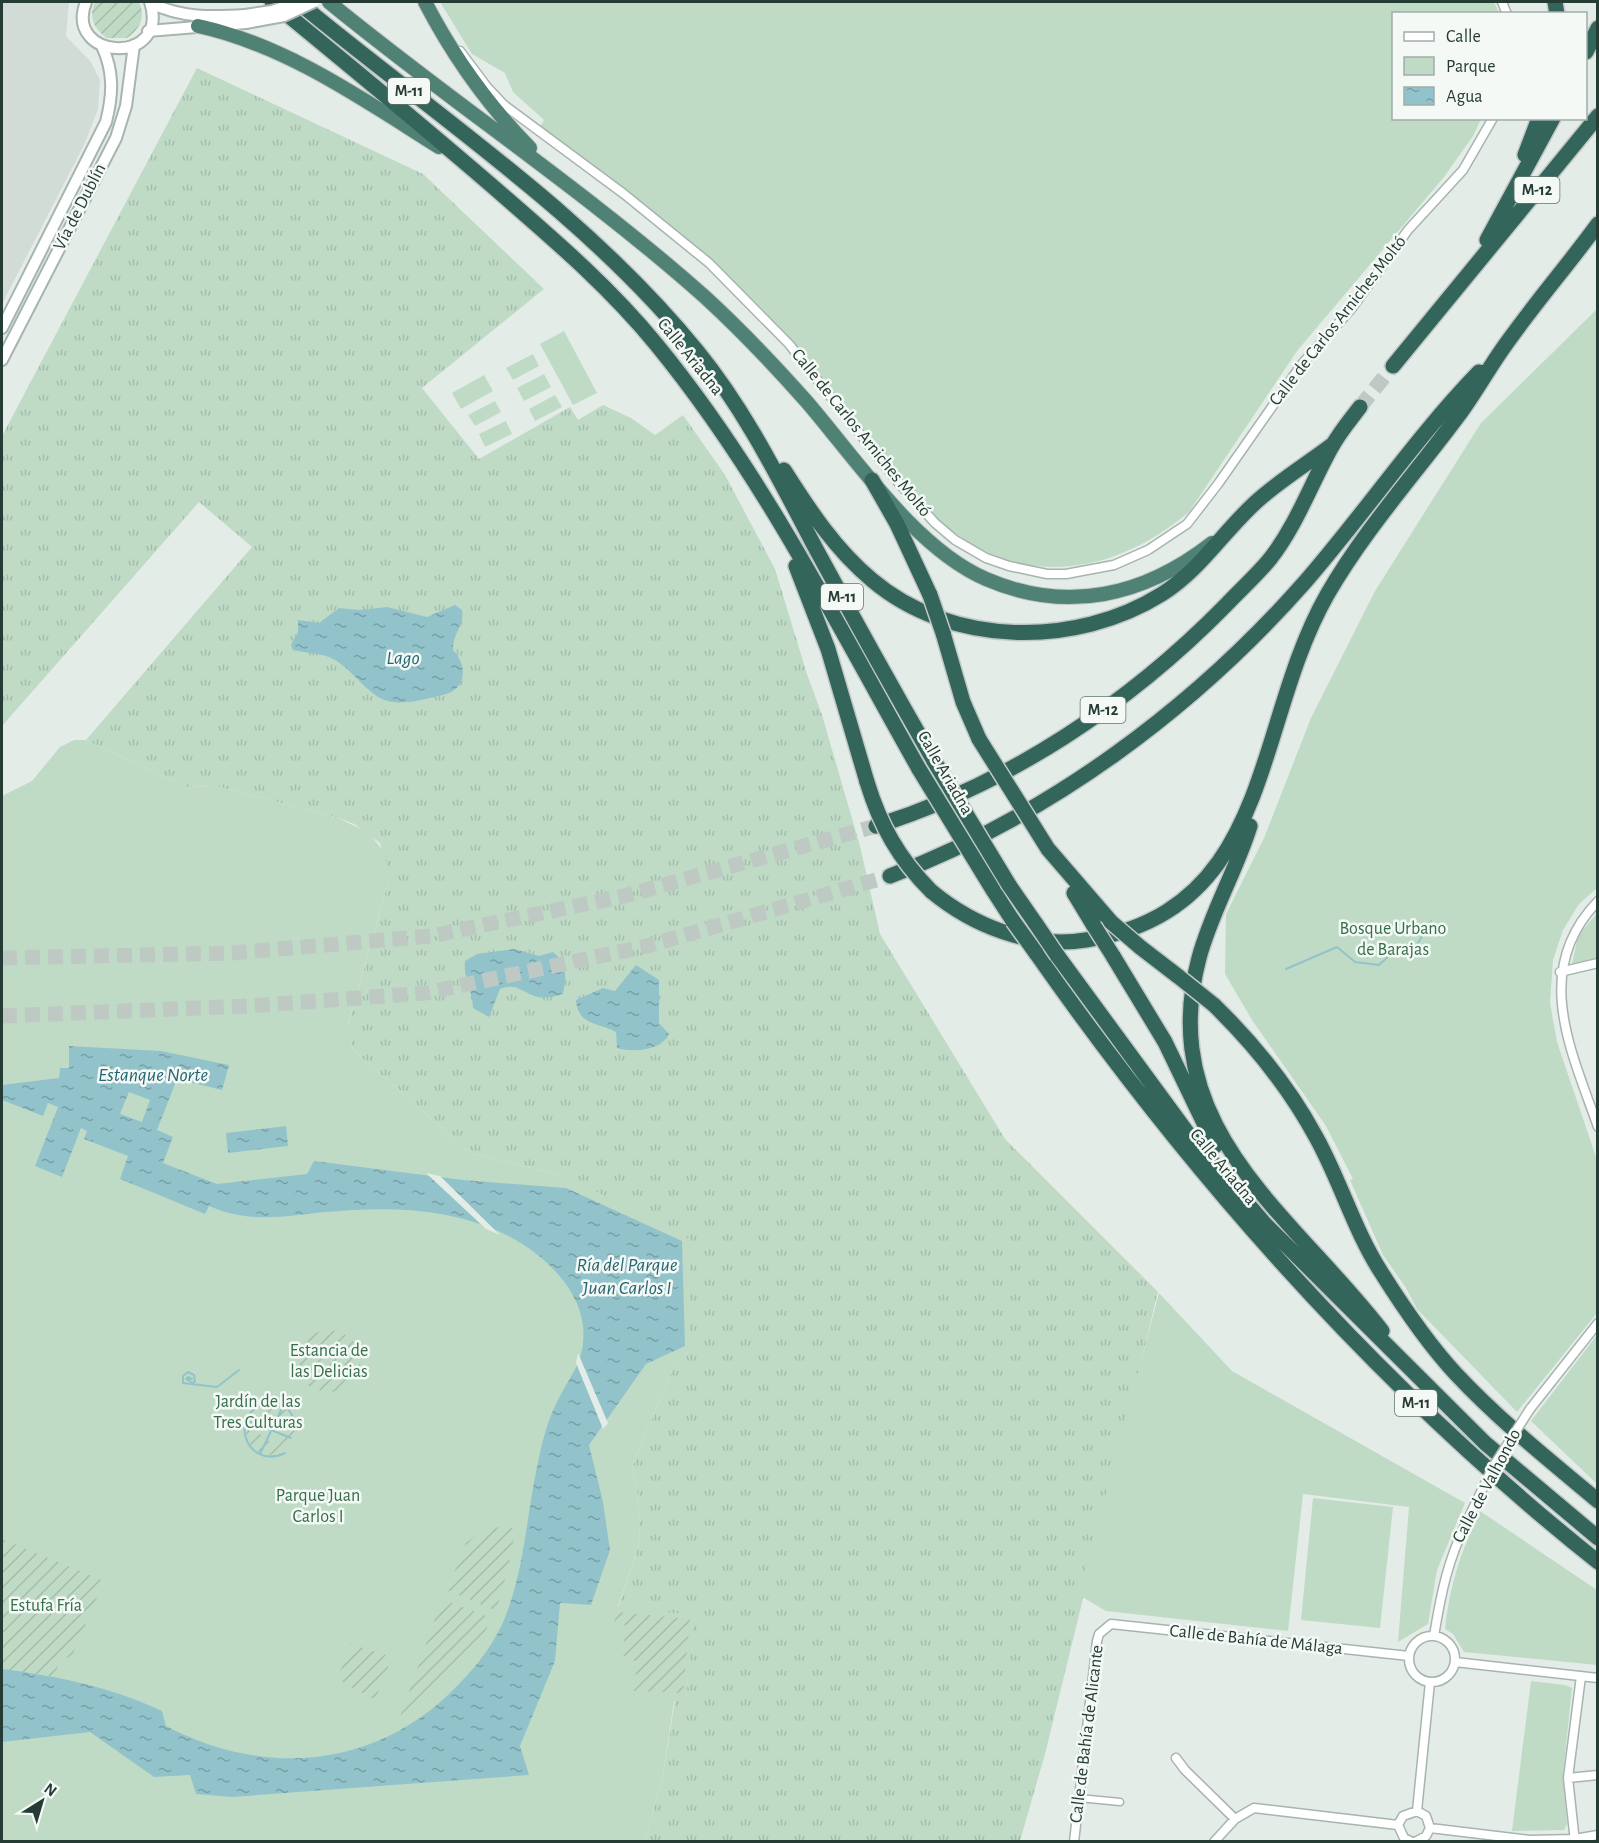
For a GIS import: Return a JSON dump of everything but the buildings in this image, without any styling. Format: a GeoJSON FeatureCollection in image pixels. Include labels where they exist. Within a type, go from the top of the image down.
{"type":"FeatureCollection","features":[{"type":"Feature","properties":{"kind":"highway","name":"Calle Ariadna"},"geometry":{"type":"LineString","coordinates":[[272,2],[470,167],[583,266],[654,342],[731,441],[919,769],[993,890],[1098,1041],[1249,1228],[1406,1394],[1477,1459],[1598,1562]]}},
{"type":"Feature","properties":{"kind":"highway","name":"Calle Ariadna"},"geometry":{"type":"LineString","coordinates":[[298,2],[520,179],[623,268],[697,351],[753,430],[850,613],[934,762],[1009,885],[1189,1136],[1241,1197],[1419,1380],[1485,1443],[1598,1538]]}},
{"type":"Feature","properties":{"kind":"highway"},"geometry":{"type":"LineString","coordinates":[[329,2],[563,181],[656,255],[714,306],[805,400],[872,480],[937,548],[957,563],[994,582],[1044,596],[1093,596],[1147,583],[1184,564],[1225,532]]}},
{"type":"Feature","properties":{"kind":"highway"},"geometry":{"type":"LineString","coordinates":[[426,2],[457,59],[484,99],[563,181]]}},
{"type":"Feature","properties":{"kind":"highway"},"geometry":{"type":"LineString","coordinates":[[198,26],[247,38],[276,52],[382,111],[470,167]]}},
{"type":"Feature","properties":{"kind":"highway"},"geometry":{"type":"LineString","coordinates":[[1587,50],[1598,27]]}},
{"type":"Feature","properties":{"kind":"highway","name":"M-12"},"geometry":{"type":"LineString","coordinates":[[1393,366],[1598,116]]}},
{"type":"Feature","properties":{"kind":"highway"},"geometry":{"type":"LineString","coordinates":[[1506,200],[1538,120]]}},
{"type":"Feature","properties":{"kind":"highway","name":"M-12"},"geometry":{"type":"LineString","coordinates":[[1476,263],[1506,200],[1552,120]]}},
{"type":"Feature","properties":{"kind":"highway","name":"M-12"},"geometry":{"type":"LineString","coordinates":[[890,876],[983,833],[1053,795],[1140,736],[1217,671],[1305,581],[1450,402],[1506,344],[1598,224]]}},
{"type":"Feature","properties":{"kind":"highway"},"geometry":{"type":"LineString","coordinates":[[776,516],[828,649],[867,782],[887,834],[907,865],[931,891],[973,920],[1004,933],[1072,942],[1111,936],[1137,927],[1177,905],[1222,861],[1242,827],[1299,654],[1326,596],[1361,542],[1462,411],[1506,344]]}},
{"type":"Feature","properties":{"kind":"highway","name":"M-12"},"geometry":{"type":"LineString","coordinates":[[876,826],[950,797],[1042,751],[1141,684],[1206,625],[1270,560],[1332,445],[1360,407]]}},
{"type":"Feature","properties":{"kind":"highway"},"geometry":{"type":"LineString","coordinates":[[753,430],[774,453],[830,538],[874,582],[931,616],[1008,633],[1084,627],[1129,612],[1183,579],[1225,532],[1257,501],[1332,445]]}},
{"type":"Feature","properties":{"kind":"highway"},"geometry":{"type":"LineString","coordinates":[[872,480],[897,524],[930,596],[963,702],[979,739],[1165,1042],[1220,1154],[1324,1283]]}},
{"type":"Feature","properties":{"kind":"highway"},"geometry":{"type":"LineString","coordinates":[[1280,713],[1262,787],[1244,844],[1199,957],[1192,997],[1191,1037],[1195,1063],[1217,1128],[1245,1174],[1363,1306],[1419,1380]]}},
{"type":"Feature","properties":{"kind":"highway"},"geometry":{"type":"LineString","coordinates":[[1048,849],[1111,922],[1214,1005],[1251,1042],[1284,1083],[1317,1138],[1380,1271],[1421,1330],[1455,1373],[1499,1417],[1598,1501]]}},
{"type":"Feature","properties":{"kind":"street","name":"Vía de Dublín"},"geometry":{"type":"LineString","coordinates":[[2,328],[106,122],[113,88],[111,68],[102,46],[86,30],[83,14],[86,2]]}},
{"type":"Feature","properties":{"kind":"street"},"geometry":{"type":"LineString","coordinates":[[102,46],[118,49],[134,45],[148,31],[152,22],[150,2]]}},
{"type":"Feature","properties":{"kind":"street"},"geometry":{"type":"LineString","coordinates":[[150,2],[164,10],[188,15],[245,19],[298,2]]}},
{"type":"Feature","properties":{"kind":"street"},"geometry":{"type":"LineString","coordinates":[[148,31],[284,16],[314,2]]}},
{"type":"Feature","properties":{"kind":"street","name":"Calle de Carlos Arniches Moltó"},"geometry":{"type":"LineString","coordinates":[[426,2],[487,87],[504,105],[682,240],[750,304],[789,344],[898,482],[935,523],[955,540],[986,558],[1009,566],[1047,574],[1066,574],[1114,566],[1148,550],[1187,524],[1218,484],[1302,364],[1352,308],[1408,230],[1463,170],[1492,120]]}},
{"type":"Feature","properties":{"kind":"street","name":"Vía de Dublín"},"geometry":{"type":"LineString","coordinates":[[2,360],[116,138],[126,106],[134,45]]}},
{"type":"Feature","properties":{"kind":"street"},"geometry":{"type":"LineString","coordinates":[[1598,901],[1585,914],[1571,939],[1560,972],[1560,999],[1573,1056],[1598,1127]]}},
{"type":"Feature","properties":{"kind":"street"},"geometry":{"type":"LineString","coordinates":[[1560,972],[1598,963]]}},
{"type":"Feature","properties":{"kind":"street","name":"Calle de Valhondo"},"geometry":{"type":"LineString","coordinates":[[1434,1636],[1441,1590],[1453,1550],[1493,1467],[1530,1409],[1598,1323]]}},
{"type":"Feature","properties":{"kind":"street","name":"Calle de Bahía de Málaga"},"geometry":{"type":"LineString","coordinates":[[1103,1629],[1111,1624],[1409,1656]]}},
{"type":"Feature","properties":{"kind":"street","name":"Calle de Bahía de Alicante"},"geometry":{"type":"LineString","coordinates":[[1074,1842],[1096,1641],[1103,1629]]}},
{"type":"Feature","properties":{"kind":"street"},"geometry":{"type":"LineString","coordinates":[[1434,1636],[1447,1642],[1451,1647],[1455,1662],[1450,1674],[1444,1679],[1430,1682],[1415,1675],[1411,1669],[1409,1656],[1416,1643],[1434,1636]]}},
{"type":"Feature","properties":{"kind":"street"},"geometry":{"type":"LineString","coordinates":[[1455,1662],[1598,1678]]}},
{"type":"Feature","properties":{"kind":"street"},"geometry":{"type":"LineString","coordinates":[[1575,1840],[1568,1778],[1581,1676]]}},
{"type":"Feature","properties":{"kind":"street"},"geometry":{"type":"LineString","coordinates":[[1416,1811],[1430,1682]]}},
{"type":"Feature","properties":{"kind":"street"},"geometry":{"type":"LineString","coordinates":[[1176,1758],[1185,1770],[1235,1819]]}},
{"type":"Feature","properties":{"kind":"street"},"geometry":{"type":"LineString","coordinates":[[1568,1778],[1598,1775]]}},
{"type":"Feature","properties":{"kind":"street"},"geometry":{"type":"LineString","coordinates":[[1079,1798],[1120,1802]]}},
{"type":"Feature","properties":{"kind":"street"},"geometry":{"type":"LineString","coordinates":[[1214,1842],[1235,1819],[1254,1808],[1398,1825]]}},
{"type":"Feature","properties":{"kind":"street"},"geometry":{"type":"LineString","coordinates":[[1416,1811],[1426,1816],[1430,1828],[1426,1836],[1413,1842],[1401,1834],[1398,1825],[1403,1816],[1416,1811]]}},
{"type":"Feature","properties":{"kind":"street"},"geometry":{"type":"LineString","coordinates":[[1430,1828],[1530,1839],[1575,1840],[1598,1835]]}},
{"type":"Feature","properties":{"kind":"shaded area"},"geometry":{"type":"Polygon","coordinates":[[[2,2],[69,2],[66,36],[91,62],[100,80],[98,109],[85,143],[2,304],[2,2]]]}},
{"type":"Feature","properties":{"kind":"green space"},"geometry":{"type":"Polygon","coordinates":[[[95,2],[139,2],[142,18],[138,27],[127,38],[107,38],[99,31],[92,18],[95,2]]]}},
{"type":"Feature","properties":{"kind":"green space"},"geometry":{"type":"Polygon","coordinates":[[[440,2],[1494,2],[1499,12],[1392,12],[1392,120],[1481,120],[1473,136],[1444,177],[1297,351],[1189,512],[1161,533],[1131,549],[1101,560],[1070,566],[1038,566],[1007,560],[976,547],[946,526],[909,487],[803,353],[750,296],[663,220],[540,127],[544,120],[513,92],[505,73],[472,54],[440,2]]]}},
{"type":"Feature","properties":{"kind":"green space"},"geometry":{"type":"Polygon","coordinates":[[[197,68],[423,174],[544,289],[422,388],[479,459],[570,407],[578,420],[603,405],[631,418],[655,435],[683,415],[725,475],[775,569],[822,715],[860,846],[880,934],[1005,1139],[1158,1292],[1045,1754],[1020,1841],[645,1841],[663,1775],[675,1700],[686,1701],[693,1615],[618,1608],[640,1542],[637,1487],[632,1467],[671,1372],[689,1351],[565,1176],[470,1153],[353,1050],[348,1025],[388,883],[380,843],[354,824],[336,817],[215,786],[186,787],[86,740],[252,547],[199,502],[2,726],[2,436],[197,68]]]}},
{"type":"Feature","properties":{"kind":"green space","name":"Bosque Urbano de Barajas"},"geometry":{"type":"Polygon","coordinates":[[[1597,309],[1597,888],[1579,904],[1563,930],[1553,960],[1550,1003],[1557,1042],[1597,1160],[1597,1313],[1517,1412],[1417,1309],[1406,1288],[1383,1255],[1350,1180],[1353,1179],[1326,1126],[1252,1020],[1225,974],[1226,914],[1264,838],[1311,718],[1375,591],[1481,423],[1597,309]]]}},
{"type":"Feature","properties":{"kind":"green space"},"geometry":{"type":"Polygon","coordinates":[[[564,331],[597,393],[573,405],[540,344],[564,331]]]}},
{"type":"Feature","properties":{"kind":"green space"},"geometry":{"type":"Polygon","coordinates":[[[533,354],[539,366],[513,380],[506,368],[533,354]]]}},
{"type":"Feature","properties":{"kind":"green space"},"geometry":{"type":"Polygon","coordinates":[[[544,374],[551,387],[524,401],[517,388],[544,374]]]}},
{"type":"Feature","properties":{"kind":"green space"},"geometry":{"type":"Polygon","coordinates":[[[484,375],[493,391],[461,409],[452,393],[484,375]]]}},
{"type":"Feature","properties":{"kind":"green space"},"geometry":{"type":"Polygon","coordinates":[[[555,395],[562,407],[535,421],[529,409],[555,395]]]}},
{"type":"Feature","properties":{"kind":"green space"},"geometry":{"type":"Polygon","coordinates":[[[495,401],[501,412],[475,426],[468,415],[495,401]]]}},
{"type":"Feature","properties":{"kind":"green space"},"geometry":{"type":"Polygon","coordinates":[[[506,421],[512,434],[485,447],[479,434],[506,421]]]}},
{"type":"Feature","properties":{"kind":"green space","name":"Parque Juan Carlos I"},"geometry":{"type":"Polygon","coordinates":[[[74,740],[86,740],[186,787],[215,786],[336,817],[369,833],[385,853],[388,883],[348,1024],[353,1050],[470,1153],[565,1176],[690,1239],[689,1351],[671,1372],[632,1467],[637,1487],[640,1542],[618,1607],[694,1615],[686,1701],[674,1701],[663,1775],[645,1841],[2,1842],[2,796],[32,781],[60,747],[74,740]]]}},
{"type":"Feature","properties":{"kind":"green space"},"geometry":{"type":"Polygon","coordinates":[[[1597,913],[1597,964],[1571,969],[1578,936],[1597,913]]]}},
{"type":"Feature","properties":{"kind":"green space"},"geometry":{"type":"Polygon","coordinates":[[[1159,1293],[1232,1371],[1465,1503],[1437,1570],[1428,1624],[1398,1642],[1409,1507],[1303,1494],[1288,1631],[1106,1611],[1079,1595],[1159,1293]]]}},
{"type":"Feature","properties":{"kind":"green space","name":"Estancia de las Delicias"},"geometry":{"type":"Polygon","coordinates":[[[327,1328],[351,1337],[362,1360],[354,1381],[329,1394],[306,1385],[296,1360],[305,1338],[327,1328]]]}},
{"type":"Feature","properties":{"kind":"green space"},"geometry":{"type":"Polygon","coordinates":[[[1597,1335],[1597,1484],[1531,1421],[1597,1335]]]}},
{"type":"Feature","properties":{"kind":"green space","name":"Jardín de las Tres Culturas"},"geometry":{"type":"Polygon","coordinates":[[[265,1405],[280,1406],[290,1412],[295,1421],[295,1432],[292,1442],[285,1451],[275,1455],[263,1454],[254,1448],[246,1433],[250,1415],[265,1405]],[[275,1418],[266,1419],[259,1427],[260,1434],[268,1441],[275,1441],[282,1434],[282,1425],[275,1418]]]}},
{"type":"Feature","properties":{"kind":"green space"},"geometry":{"type":"Polygon","coordinates":[[[1313,1498],[1393,1507],[1380,1628],[1301,1620],[1313,1498]]]}},
{"type":"Feature","properties":{"kind":"green space"},"geometry":{"type":"Polygon","coordinates":[[[1480,1511],[1597,1590],[1597,1665],[1464,1652],[1453,1634],[1445,1629],[1457,1568],[1480,1511]]]}},
{"type":"Feature","properties":{"kind":"green space"},"geometry":{"type":"Polygon","coordinates":[[[487,1527],[516,1528],[496,1611],[447,1590],[466,1543],[487,1527]]]}},
{"type":"Feature","properties":{"kind":"green space","name":"Estufa Fría"},"geometry":{"type":"Polygon","coordinates":[[[2,1539],[104,1581],[72,1656],[59,1660],[55,1677],[2,1669],[2,1539]]]}},
{"type":"Feature","properties":{"kind":"green space"},"geometry":{"type":"Polygon","coordinates":[[[442,1599],[491,1618],[484,1634],[465,1662],[428,1697],[400,1717],[442,1599]]]}},
{"type":"Feature","properties":{"kind":"green space"},"geometry":{"type":"Polygon","coordinates":[[[617,1612],[690,1619],[683,1693],[634,1691],[637,1662],[623,1656],[625,1625],[614,1623],[617,1612]]]}},
{"type":"Feature","properties":{"kind":"green space"},"geometry":{"type":"Polygon","coordinates":[[[351,1644],[392,1657],[375,1700],[337,1679],[351,1644]]]}},
{"type":"Feature","properties":{"kind":"green space"},"geometry":{"type":"Polygon","coordinates":[[[1531,1681],[1572,1688],[1563,1774],[1567,1824],[1564,1830],[1512,1831],[1531,1681]]]}},
{"type":"Feature","properties":{"kind":"water","name":"Lago"},"geometry":{"type":"Polygon","coordinates":[[[455,605],[462,610],[462,615],[453,650],[461,663],[463,675],[456,689],[442,695],[407,702],[388,701],[373,694],[337,661],[325,656],[293,650],[291,645],[298,632],[298,620],[319,623],[339,608],[360,610],[387,607],[427,617],[455,605]]]}},
{"type":"Feature","properties":{"kind":"water"},"geometry":{"type":"Polygon","coordinates":[[[514,949],[539,956],[553,952],[558,956],[565,971],[563,994],[541,998],[516,987],[506,987],[500,989],[489,1017],[473,1008],[465,973],[465,961],[477,954],[514,949]]]}},
{"type":"Feature","properties":{"kind":"water"},"geometry":{"type":"Polygon","coordinates":[[[636,965],[659,980],[659,1023],[669,1034],[660,1044],[647,1049],[617,1048],[616,1032],[585,1019],[581,1015],[576,1000],[603,988],[615,991],[636,965]]]}},
{"type":"Feature","properties":{"kind":"water","name":"Ría del Parque Juan Carlos I"},"geometry":{"type":"Polygon","coordinates":[[[69,1046],[161,1051],[229,1065],[222,1090],[177,1079],[157,1130],[173,1137],[163,1163],[217,1184],[307,1174],[314,1161],[463,1180],[566,1188],[682,1241],[685,1346],[646,1364],[589,1445],[603,1502],[610,1550],[591,1605],[560,1603],[555,1661],[520,1746],[529,1775],[232,1797],[196,1794],[190,1775],[154,1777],[90,1732],[2,1742],[2,1669],[63,1679],[123,1695],[162,1711],[166,1726],[204,1743],[242,1753],[281,1758],[319,1757],[357,1749],[393,1734],[427,1713],[473,1669],[492,1643],[506,1615],[518,1575],[545,1433],[555,1406],[577,1365],[583,1338],[583,1326],[578,1306],[568,1287],[554,1270],[516,1240],[465,1219],[437,1213],[381,1209],[253,1217],[224,1212],[209,1206],[205,1214],[120,1179],[128,1156],[84,1139],[87,1131],[81,1128],[62,1177],[35,1166],[58,1107],[48,1103],[43,1116],[2,1100],[2,1085],[59,1078],[60,1068],[69,1068],[69,1046]],[[129,1092],[120,1114],[142,1122],[150,1100],[129,1092]]]}},
{"type":"Feature","properties":{"kind":"water"},"geometry":{"type":"Polygon","coordinates":[[[286,1126],[288,1146],[228,1153],[226,1133],[286,1126]]]}},
{"type":"Feature","properties":{"kind":"pier"},"geometry":{"type":"Polygon","coordinates":[[[426,1173],[440,1176],[500,1235],[486,1229],[426,1173]]]}},
{"type":"Feature","properties":{"kind":"pier"},"geometry":{"type":"Polygon","coordinates":[[[578,1353],[608,1423],[603,1429],[576,1363],[578,1353]]]}},
{"type":"Feature","properties":{"kind":"waterway"},"geometry":{"type":"LineString","coordinates":[[1286,969],[1337,947],[1355,962],[1379,965],[1391,954],[1415,948],[1431,921]]}},
{"type":"Feature","properties":{"kind":"waterway"},"geometry":{"type":"LineString","coordinates":[[189,1379],[192,1379],[188,1377],[186,1379],[193,1383],[195,1381],[194,1375],[188,1372],[183,1376],[183,1383],[217,1387],[239,1370]]}},
{"type":"Feature","properties":{"kind":"waterway"},"geometry":{"type":"LineString","coordinates":[[285,1453],[271,1457],[259,1454],[251,1447],[246,1437],[245,1426],[248,1416],[257,1408],[271,1403],[288,1409],[297,1423]]}},
{"type":"Feature","properties":{"kind":"waterway"},"geometry":{"type":"LineString","coordinates":[[260,1454],[283,1406]]}},
{"type":"Feature","properties":{"kind":"waterway"},"geometry":{"type":"LineString","coordinates":[[246,1420],[291,1438]]}},
{"type":"Feature","properties":{"kind":"tunnel"},"geometry":{"type":"LineString","coordinates":[[1360,407],[1393,366]]}},
{"type":"Feature","properties":{"kind":"tunnel"},"geometry":{"type":"LineString","coordinates":[[2,958],[232,953],[431,936],[624,896],[876,826]]}},
{"type":"Feature","properties":{"kind":"tunnel"},"geometry":{"type":"LineString","coordinates":[[2,1016],[248,1006],[426,993],[647,946],[890,876]]}},
{"type":"Feature","properties":{"kind":"water label","name":"Estanque Norte"},"geometry":{"type":"Point","coordinates":[153,1075]}}]}
